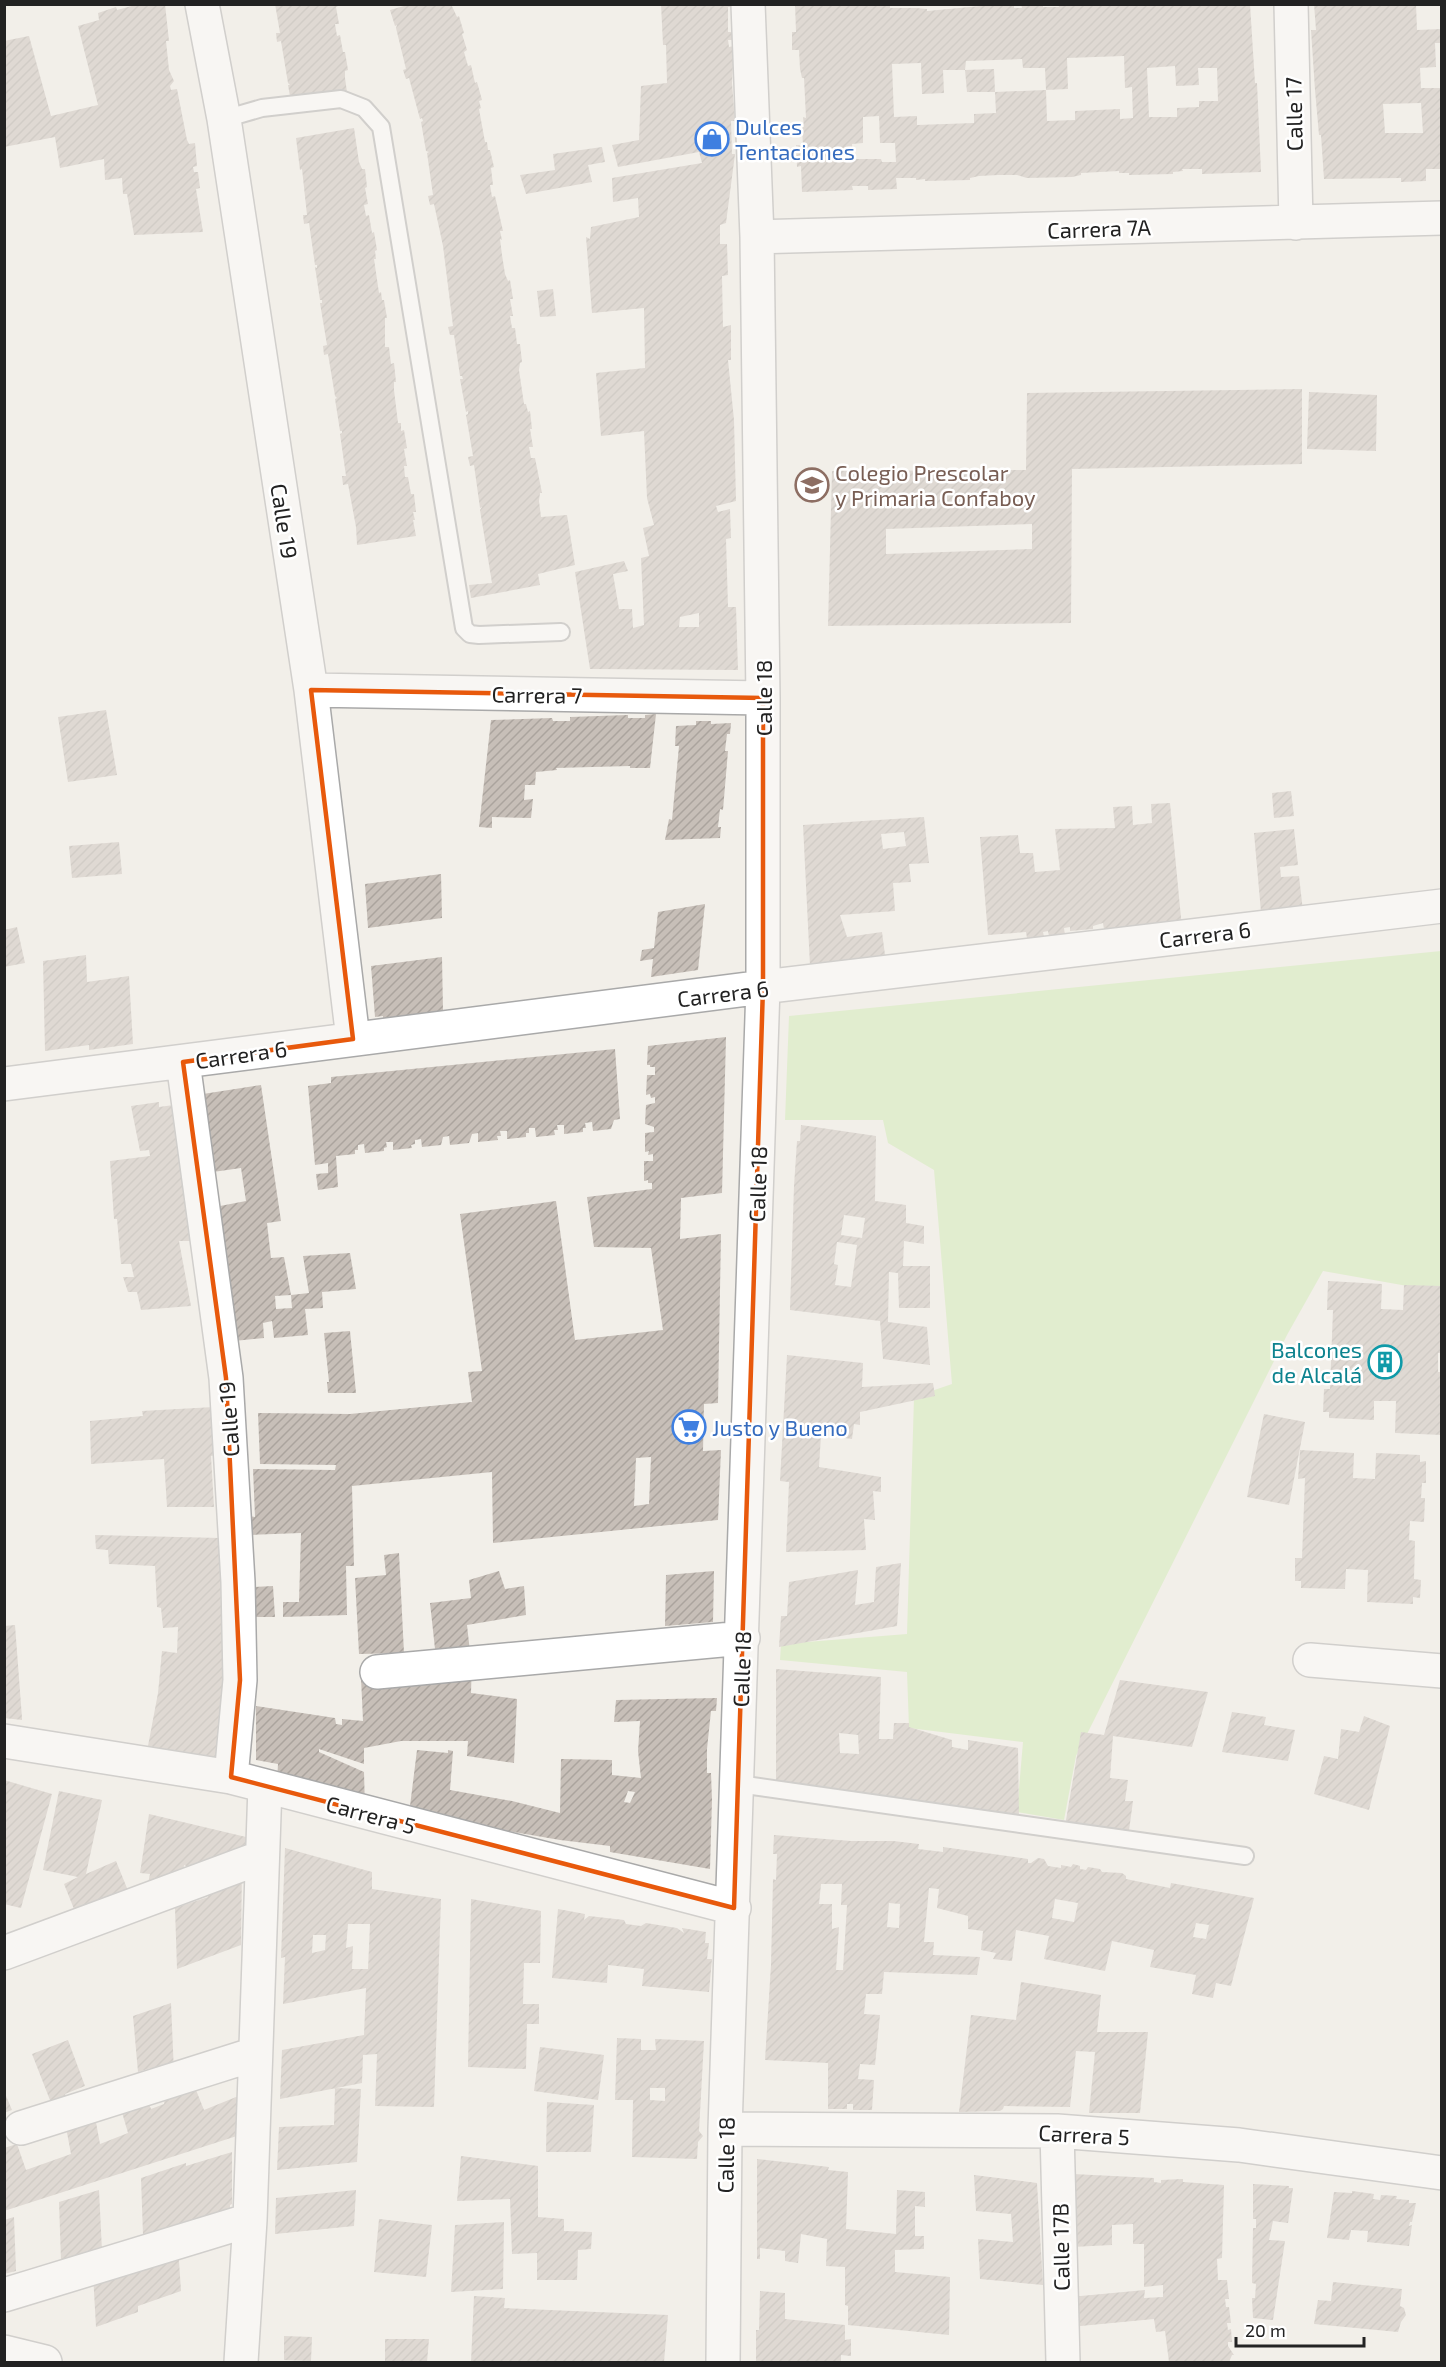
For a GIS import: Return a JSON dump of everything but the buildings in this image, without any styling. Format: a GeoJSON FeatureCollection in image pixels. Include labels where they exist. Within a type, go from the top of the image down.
{"type":"FeatureCollection","features":[{"type":"Feature","properties":{"kind":"street","name":"Calle 19"},"geometry":{"type":"LineString","coordinates":[[202,4],[224,118],[311,690],[353,1039]]}},
{"type":"Feature","properties":{"kind":"street","name":"Calle 18"},"geometry":{"type":"LineString","coordinates":[[723,2362],[725,2129],[763,987],[763,698],[757,237],[748,4]]}},
{"type":"Feature","properties":{"kind":"street","name":"Calle 17"},"geometry":{"type":"LineString","coordinates":[[1291,4],[1296,223]]}},
{"type":"Feature","properties":{"kind":"street","name":"Carrera 7A"},"geometry":{"type":"LineString","coordinates":[[757,237],[1442,218]]}},
{"type":"Feature","properties":{"kind":"street","name":"Carrera 7"},"geometry":{"type":"LineString","coordinates":[[311,690],[763,698]]}},
{"type":"Feature","properties":{"kind":"street","name":"Carrera 6"},"geometry":{"type":"LineString","coordinates":[[4,1084],[763,987],[1442,906]]}},
{"type":"Feature","properties":{"kind":"street","name":"Calle 19"},"geometry":{"type":"LineString","coordinates":[[183,1062],[226,1378],[238,1582],[240,1680],[231,1777]]}},
{"type":"Feature","properties":{"kind":"street"},"geometry":{"type":"LineString","coordinates":[[377,1672],[742,1638]]}},
{"type":"Feature","properties":{"kind":"street"},"geometry":{"type":"LineString","coordinates":[[1310,1660],[1442,1671]]}},
{"type":"Feature","properties":{"kind":"street","name":"Carrera 5"},"geometry":{"type":"LineString","coordinates":[[4,1741],[231,1777],[734,1908]]}},
{"type":"Feature","properties":{"kind":"street"},"geometry":{"type":"LineString","coordinates":[[241,2362],[250,2220],[265,1786]]}},
{"type":"Feature","properties":{"kind":"street"},"geometry":{"type":"LineString","coordinates":[[4,1953],[262,1857]]}},
{"type":"Feature","properties":{"kind":"street"},"geometry":{"type":"LineString","coordinates":[[21,2128],[255,2054]]}},
{"type":"Feature","properties":{"kind":"street","name":"Carrera 5"},"geometry":{"type":"LineString","coordinates":[[725,2129],[1057,2131],[1239,2145],[1442,2173]]}},
{"type":"Feature","properties":{"kind":"street","name":"Calle 17B"},"geometry":{"type":"LineString","coordinates":[[1057,2131],[1063,2362]]}},
{"type":"Feature","properties":{"kind":"street"},"geometry":{"type":"LineString","coordinates":[[4,2295],[250,2220]]}},
{"type":"Feature","properties":{"kind":"street"},"geometry":{"type":"LineString","coordinates":[[4,2352],[45,2362]]}},
{"type":"Feature","properties":{"kind":"lane"},"geometry":{"type":"LineString","coordinates":[[224,118],[262,108],[341,99],[364,108],[381,127],[464,628],[470,634],[479,635],[561,632]]}},
{"type":"Feature","properties":{"kind":"lane"},"geometry":{"type":"LineString","coordinates":[[738,1784],[1245,1856]]}},
{"type":"Feature","properties":{"kind":"highlighted area"},"geometry":{"type":"Polygon","coordinates":[[[311,690],[763,698],[763,987],[734,1908],[231,1777],[240,1680],[226,1378],[183,1062],[353,1039],[311,690]]]}},
{"type":"Feature","properties":{"kind":"green space"},"geometry":{"type":"Polygon","coordinates":[[[1441,951],[1441,1292],[1323,1271],[1287,1335],[1076,1756],[1064,1820],[1017,1812],[1023,1742],[909,1728],[907,1672],[780,1660],[781,1644],[907,1634],[914,1397],[952,1384],[934,1170],[888,1143],[883,1120],[785,1120],[789,1016],[1441,951]]]}},
{"type":"Feature","properties":{"kind":"place","name":"Dulces Tentaciones"},"geometry":{"type":"Point","coordinates":[712,139]}},
{"type":"Feature","properties":{"kind":"place","name":"Colegio Prescolar y Primaria Confaboy"},"geometry":{"type":"Point","coordinates":[812,485]}},
{"type":"Feature","properties":{"kind":"place","name":"Balcones de Alcalá"},"geometry":{"type":"Point","coordinates":[1385,1362]}},
{"type":"Feature","properties":{"kind":"place","name":"Justo y Bueno"},"geometry":{"type":"Point","coordinates":[689,1427]}}]}
